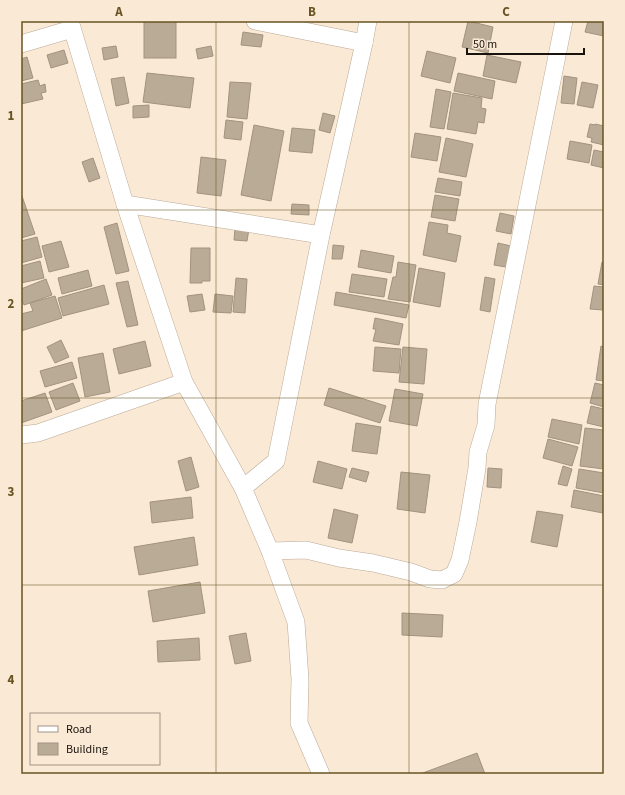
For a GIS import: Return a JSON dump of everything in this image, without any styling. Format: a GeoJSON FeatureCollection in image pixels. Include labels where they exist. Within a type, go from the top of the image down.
{"type":"FeatureCollection","features":[{"type":"Feature","properties":{"kind":"street"},"geometry":{"type":"LineString","coordinates":[[255,21],[364,43]]}},
{"type":"Feature","properties":{"kind":"street"},"geometry":{"type":"LineString","coordinates":[[243,488],[276,461],[321,235],[368,21]]}},
{"type":"Feature","properties":{"kind":"street"},"geometry":{"type":"LineString","coordinates":[[270,551],[306,550],[338,558],[372,563],[411,572],[430,579],[442,580],[454,574],[460,560],[468,522],[477,468],[478,452],[486,425],[487,404],[564,21]]}},
{"type":"Feature","properties":{"kind":"street"},"geometry":{"type":"LineString","coordinates":[[21,44],[71,25],[125,204],[184,382],[243,488],[270,551],[296,622],[300,679],[299,723],[321,774]]}},
{"type":"Feature","properties":{"kind":"street"},"geometry":{"type":"LineString","coordinates":[[125,204],[321,235]]}},
{"type":"Feature","properties":{"kind":"street"},"geometry":{"type":"LineString","coordinates":[[21,435],[38,433],[184,382]]}},
{"type":"Feature","properties":{"kind":"building"},"geometry":{"type":"Polygon","coordinates":[[[144,21],[176,21],[176,58],[144,58],[144,21]]]}},
{"type":"Feature","properties":{"kind":"building"},"geometry":{"type":"Polygon","coordinates":[[[468,21],[493,27],[488,53],[462,47],[468,21]]]}},
{"type":"Feature","properties":{"kind":"building"},"geometry":{"type":"Polygon","coordinates":[[[588,21],[604,21],[604,36],[585,32],[588,21]]]}},
{"type":"Feature","properties":{"kind":"building"},"geometry":{"type":"Polygon","coordinates":[[[243,32],[263,35],[261,47],[241,45],[243,32]]]}},
{"type":"Feature","properties":{"kind":"building"},"geometry":{"type":"Polygon","coordinates":[[[116,46],[118,57],[104,60],[102,48],[116,46]]]}},
{"type":"Feature","properties":{"kind":"building"},"geometry":{"type":"Polygon","coordinates":[[[211,46],[213,56],[198,59],[196,49],[211,46]]]}},
{"type":"Feature","properties":{"kind":"building"},"geometry":{"type":"Polygon","coordinates":[[[64,50],[68,63],[51,68],[47,55],[64,50]]]}},
{"type":"Feature","properties":{"kind":"building"},"geometry":{"type":"Polygon","coordinates":[[[427,51],[456,58],[450,83],[421,76],[427,51]]]}},
{"type":"Feature","properties":{"kind":"building"},"geometry":{"type":"Polygon","coordinates":[[[487,55],[521,62],[516,83],[483,76],[487,55]]]}},
{"type":"Feature","properties":{"kind":"building"},"geometry":{"type":"Polygon","coordinates":[[[27,57],[33,78],[21,81],[21,59],[27,57]]]}},
{"type":"Feature","properties":{"kind":"building"},"geometry":{"type":"Polygon","coordinates":[[[147,73],[194,78],[190,108],[143,102],[147,73]]]}},
{"type":"Feature","properties":{"kind":"building"},"geometry":{"type":"Polygon","coordinates":[[[458,73],[495,81],[492,99],[454,91],[458,73]]]}},
{"type":"Feature","properties":{"kind":"building"},"geometry":{"type":"Polygon","coordinates":[[[564,76],[577,78],[574,104],[561,103],[564,76]]]}},
{"type":"Feature","properties":{"kind":"building"},"geometry":{"type":"Polygon","coordinates":[[[124,77],[129,103],[116,106],[111,79],[124,77]]]}},
{"type":"Feature","properties":{"kind":"building"},"geometry":{"type":"Polygon","coordinates":[[[38,80],[40,86],[45,84],[46,92],[41,93],[43,99],[21,104],[21,84],[38,80]]]}},
{"type":"Feature","properties":{"kind":"building"},"geometry":{"type":"Polygon","coordinates":[[[230,82],[251,83],[247,119],[227,117],[230,82]]]}},
{"type":"Feature","properties":{"kind":"building"},"geometry":{"type":"Polygon","coordinates":[[[582,82],[598,85],[593,108],[577,105],[582,82]]]}},
{"type":"Feature","properties":{"kind":"building"},"geometry":{"type":"Polygon","coordinates":[[[436,89],[451,92],[444,129],[430,127],[436,89]]]}},
{"type":"Feature","properties":{"kind":"building"},"geometry":{"type":"Polygon","coordinates":[[[453,93],[482,98],[481,108],[486,109],[484,123],[478,122],[476,134],[447,129],[453,93]]]}},
{"type":"Feature","properties":{"kind":"building"},"geometry":{"type":"Polygon","coordinates":[[[149,105],[149,117],[133,118],[133,106],[149,105]]]}},
{"type":"Feature","properties":{"kind":"building"},"geometry":{"type":"Polygon","coordinates":[[[323,113],[335,116],[330,133],[319,130],[323,113]]]}},
{"type":"Feature","properties":{"kind":"building"},"geometry":{"type":"Polygon","coordinates":[[[226,120],[243,122],[241,140],[224,138],[226,120]]]}},
{"type":"Feature","properties":{"kind":"building"},"geometry":{"type":"Polygon","coordinates":[[[590,124],[604,126],[604,145],[591,142],[592,138],[587,137],[590,124]]]}},
{"type":"Feature","properties":{"kind":"building"},"geometry":{"type":"Polygon","coordinates":[[[254,125],[284,131],[271,201],[241,195],[254,125]]]}},
{"type":"Feature","properties":{"kind":"building"},"geometry":{"type":"Polygon","coordinates":[[[292,128],[315,130],[312,153],[289,151],[292,128]]]}},
{"type":"Feature","properties":{"kind":"building"},"geometry":{"type":"Polygon","coordinates":[[[415,133],[441,137],[437,161],[411,157],[415,133]]]}},
{"type":"Feature","properties":{"kind":"building"},"geometry":{"type":"Polygon","coordinates":[[[446,138],[473,144],[466,177],[439,172],[446,138]]]}},
{"type":"Feature","properties":{"kind":"building"},"geometry":{"type":"Polygon","coordinates":[[[570,141],[592,145],[589,163],[567,159],[570,141]]]}},
{"type":"Feature","properties":{"kind":"building"},"geometry":{"type":"Polygon","coordinates":[[[594,150],[604,152],[604,168],[591,165],[594,150]]]}},
{"type":"Feature","properties":{"kind":"building"},"geometry":{"type":"Polygon","coordinates":[[[201,157],[226,160],[221,196],[197,193],[201,157]]]}},
{"type":"Feature","properties":{"kind":"building"},"geometry":{"type":"Polygon","coordinates":[[[93,158],[100,178],[89,182],[82,162],[93,158]]]}},
{"type":"Feature","properties":{"kind":"building"},"geometry":{"type":"Polygon","coordinates":[[[438,178],[462,182],[460,196],[435,192],[438,178]]]}},
{"type":"Feature","properties":{"kind":"building"},"geometry":{"type":"Polygon","coordinates":[[[435,195],[459,199],[455,221],[431,217],[435,195]]]}},
{"type":"Feature","properties":{"kind":"building"},"geometry":{"type":"Polygon","coordinates":[[[21,196],[35,234],[21,238],[21,196]]]}},
{"type":"Feature","properties":{"kind":"building"},"geometry":{"type":"Polygon","coordinates":[[[292,204],[309,205],[309,215],[291,214],[292,204]]]}},
{"type":"Feature","properties":{"kind":"building"},"geometry":{"type":"Polygon","coordinates":[[[500,213],[514,216],[511,234],[496,231],[500,213]]]}},
{"type":"Feature","properties":{"kind":"building"},"geometry":{"type":"Polygon","coordinates":[[[429,222],[448,225],[447,233],[461,236],[456,262],[423,255],[429,222]]]}},
{"type":"Feature","properties":{"kind":"building"},"geometry":{"type":"Polygon","coordinates":[[[117,223],[129,271],[116,274],[104,227],[117,223]]]}},
{"type":"Feature","properties":{"kind":"building"},"geometry":{"type":"Polygon","coordinates":[[[235,228],[249,229],[247,241],[234,240],[235,228]]]}},
{"type":"Feature","properties":{"kind":"building"},"geometry":{"type":"Polygon","coordinates":[[[37,237],[42,257],[21,263],[21,241],[37,237]]]}},
{"type":"Feature","properties":{"kind":"building"},"geometry":{"type":"Polygon","coordinates":[[[61,241],[69,267],[49,272],[42,246],[61,241]]]}},
{"type":"Feature","properties":{"kind":"building"},"geometry":{"type":"Polygon","coordinates":[[[498,243],[511,246],[506,267],[494,265],[498,243]]]}},
{"type":"Feature","properties":{"kind":"building"},"geometry":{"type":"Polygon","coordinates":[[[333,245],[344,246],[342,259],[332,259],[333,245]]]}},
{"type":"Feature","properties":{"kind":"building"},"geometry":{"type":"Polygon","coordinates":[[[191,248],[210,248],[210,281],[190,283],[191,248]]]}},
{"type":"Feature","properties":{"kind":"building"},"geometry":{"type":"Polygon","coordinates":[[[361,250],[394,256],[391,273],[358,267],[361,250]]]}},
{"type":"Feature","properties":{"kind":"building"},"geometry":{"type":"Polygon","coordinates":[[[40,261],[44,278],[21,283],[21,266],[40,261]]]}},
{"type":"Feature","properties":{"kind":"building"},"geometry":{"type":"Polygon","coordinates":[[[398,262],[416,265],[410,302],[388,299],[393,277],[396,277],[398,262]]]}},
{"type":"Feature","properties":{"kind":"building"},"geometry":{"type":"Polygon","coordinates":[[[602,262],[604,262],[604,285],[598,284],[602,262]]]}},
{"type":"Feature","properties":{"kind":"building"},"geometry":{"type":"Polygon","coordinates":[[[419,268],[445,273],[440,307],[413,302],[419,268]]]}},
{"type":"Feature","properties":{"kind":"building"},"geometry":{"type":"Polygon","coordinates":[[[88,270],[92,286],[62,294],[58,278],[88,270]]]}},
{"type":"Feature","properties":{"kind":"building"},"geometry":{"type":"Polygon","coordinates":[[[352,274],[387,279],[384,297],[349,292],[352,274]]]}},
{"type":"Feature","properties":{"kind":"building"},"geometry":{"type":"Polygon","coordinates":[[[485,277],[495,279],[490,312],[480,310],[485,277]]]}},
{"type":"Feature","properties":{"kind":"building"},"geometry":{"type":"Polygon","coordinates":[[[236,278],[247,279],[245,313],[233,312],[236,278]]]}},
{"type":"Feature","properties":{"kind":"building"},"geometry":{"type":"Polygon","coordinates":[[[46,279],[52,295],[24,305],[21,297],[21,289],[46,279]]]}},
{"type":"Feature","properties":{"kind":"building"},"geometry":{"type":"Polygon","coordinates":[[[128,281],[138,325],[127,327],[116,283],[128,281]]]}},
{"type":"Feature","properties":{"kind":"building"},"geometry":{"type":"Polygon","coordinates":[[[104,285],[109,304],[63,316],[58,298],[104,285]]]}},
{"type":"Feature","properties":{"kind":"building"},"geometry":{"type":"Polygon","coordinates":[[[594,286],[604,287],[603,310],[590,309],[594,286]]]}},
{"type":"Feature","properties":{"kind":"building"},"geometry":{"type":"Polygon","coordinates":[[[336,292],[409,305],[406,318],[334,305],[336,292]]]}},
{"type":"Feature","properties":{"kind":"building"},"geometry":{"type":"Polygon","coordinates":[[[202,294],[205,310],[190,312],[187,296],[202,294]]]}},
{"type":"Feature","properties":{"kind":"building"},"geometry":{"type":"Polygon","coordinates":[[[215,294],[233,296],[231,313],[213,312],[215,294]]]}},
{"type":"Feature","properties":{"kind":"building"},"geometry":{"type":"Polygon","coordinates":[[[55,296],[62,318],[21,331],[21,314],[33,311],[30,303],[55,296]]]}},
{"type":"Feature","properties":{"kind":"building"},"geometry":{"type":"Polygon","coordinates":[[[375,318],[403,324],[399,345],[373,341],[376,329],[373,329],[375,318]]]}},
{"type":"Feature","properties":{"kind":"building"},"geometry":{"type":"Polygon","coordinates":[[[61,340],[69,357],[55,363],[47,347],[61,340]]]}},
{"type":"Feature","properties":{"kind":"building"},"geometry":{"type":"Polygon","coordinates":[[[145,341],[151,366],[119,374],[113,349],[145,341]]]}},
{"type":"Feature","properties":{"kind":"building"},"geometry":{"type":"Polygon","coordinates":[[[601,346],[604,347],[604,381],[596,380],[601,346]]]}},
{"type":"Feature","properties":{"kind":"building"},"geometry":{"type":"Polygon","coordinates":[[[375,347],[401,349],[399,373],[373,371],[375,347]]]}},
{"type":"Feature","properties":{"kind":"building"},"geometry":{"type":"Polygon","coordinates":[[[403,347],[427,349],[424,384],[399,382],[403,347]]]}},
{"type":"Feature","properties":{"kind":"building"},"geometry":{"type":"Polygon","coordinates":[[[103,353],[110,392],[85,397],[78,358],[103,353]]]}},
{"type":"Feature","properties":{"kind":"building"},"geometry":{"type":"Polygon","coordinates":[[[72,362],[77,378],[45,387],[40,371],[72,362]]]}},
{"type":"Feature","properties":{"kind":"building"},"geometry":{"type":"Polygon","coordinates":[[[73,383],[80,401],[56,410],[49,392],[73,383]]]}},
{"type":"Feature","properties":{"kind":"building"},"geometry":{"type":"Polygon","coordinates":[[[595,383],[604,385],[604,407],[590,403],[595,383]]]}},
{"type":"Feature","properties":{"kind":"building"},"geometry":{"type":"Polygon","coordinates":[[[329,388],[386,406],[380,423],[324,405],[329,388]]]}},
{"type":"Feature","properties":{"kind":"building"},"geometry":{"type":"Polygon","coordinates":[[[395,389],[423,394],[417,426],[389,421],[395,389]]]}},
{"type":"Feature","properties":{"kind":"building"},"geometry":{"type":"Polygon","coordinates":[[[45,393],[52,412],[21,423],[21,401],[45,393]]]}},
{"type":"Feature","properties":{"kind":"building"},"geometry":{"type":"Polygon","coordinates":[[[591,406],[604,409],[604,427],[587,423],[591,406]]]}},
{"type":"Feature","properties":{"kind":"building"},"geometry":{"type":"Polygon","coordinates":[[[552,419],[582,425],[579,444],[548,437],[552,419]]]}},
{"type":"Feature","properties":{"kind":"building"},"geometry":{"type":"Polygon","coordinates":[[[356,423],[381,427],[377,454],[352,451],[356,423]]]}},
{"type":"Feature","properties":{"kind":"building"},"geometry":{"type":"Polygon","coordinates":[[[585,428],[604,430],[604,469],[580,466],[585,428]]]}},
{"type":"Feature","properties":{"kind":"building"},"geometry":{"type":"Polygon","coordinates":[[[548,439],[578,447],[572,466],[543,458],[548,439]]]}},
{"type":"Feature","properties":{"kind":"building"},"geometry":{"type":"Polygon","coordinates":[[[191,457],[199,487],[186,491],[178,461],[191,457]]]}},
{"type":"Feature","properties":{"kind":"building"},"geometry":{"type":"Polygon","coordinates":[[[318,461],[347,469],[342,489],[313,482],[318,461]]]}},
{"type":"Feature","properties":{"kind":"building"},"geometry":{"type":"Polygon","coordinates":[[[563,466],[572,469],[567,486],[558,484],[563,466]]]}},
{"type":"Feature","properties":{"kind":"building"},"geometry":{"type":"Polygon","coordinates":[[[352,468],[369,472],[366,482],[349,477],[352,468]]]}},
{"type":"Feature","properties":{"kind":"building"},"geometry":{"type":"Polygon","coordinates":[[[488,468],[502,469],[501,488],[487,487],[488,468]]]}},
{"type":"Feature","properties":{"kind":"building"},"geometry":{"type":"Polygon","coordinates":[[[579,469],[604,473],[604,493],[576,488],[579,469]]]}},
{"type":"Feature","properties":{"kind":"building"},"geometry":{"type":"Polygon","coordinates":[[[401,472],[430,475],[425,513],[397,509],[401,472]]]}},
{"type":"Feature","properties":{"kind":"building"},"geometry":{"type":"Polygon","coordinates":[[[574,490],[604,496],[603,513],[571,507],[574,490]]]}},
{"type":"Feature","properties":{"kind":"building"},"geometry":{"type":"Polygon","coordinates":[[[191,497],[193,518],[152,523],[150,502],[191,497]]]}},
{"type":"Feature","properties":{"kind":"building"},"geometry":{"type":"Polygon","coordinates":[[[334,509],[358,515],[352,543],[328,538],[334,509]]]}},
{"type":"Feature","properties":{"kind":"building"},"geometry":{"type":"Polygon","coordinates":[[[537,511],[563,515],[557,547],[531,542],[537,511]]]}},
{"type":"Feature","properties":{"kind":"building"},"geometry":{"type":"Polygon","coordinates":[[[194,537],[198,565],[139,575],[134,547],[194,537]]]}},
{"type":"Feature","properties":{"kind":"building"},"geometry":{"type":"Polygon","coordinates":[[[200,582],[205,613],[153,622],[148,591],[200,582]]]}},
{"type":"Feature","properties":{"kind":"building"},"geometry":{"type":"Polygon","coordinates":[[[402,613],[443,615],[442,637],[402,635],[402,613]]]}},
{"type":"Feature","properties":{"kind":"building"},"geometry":{"type":"Polygon","coordinates":[[[246,633],[251,661],[235,664],[229,636],[246,633]]]}},
{"type":"Feature","properties":{"kind":"building"},"geometry":{"type":"Polygon","coordinates":[[[199,638],[200,660],[158,662],[157,641],[199,638]]]}},
{"type":"Feature","properties":{"kind":"building"},"geometry":{"type":"Polygon","coordinates":[[[477,753],[485,774],[420,774],[477,753]]]}}]}
